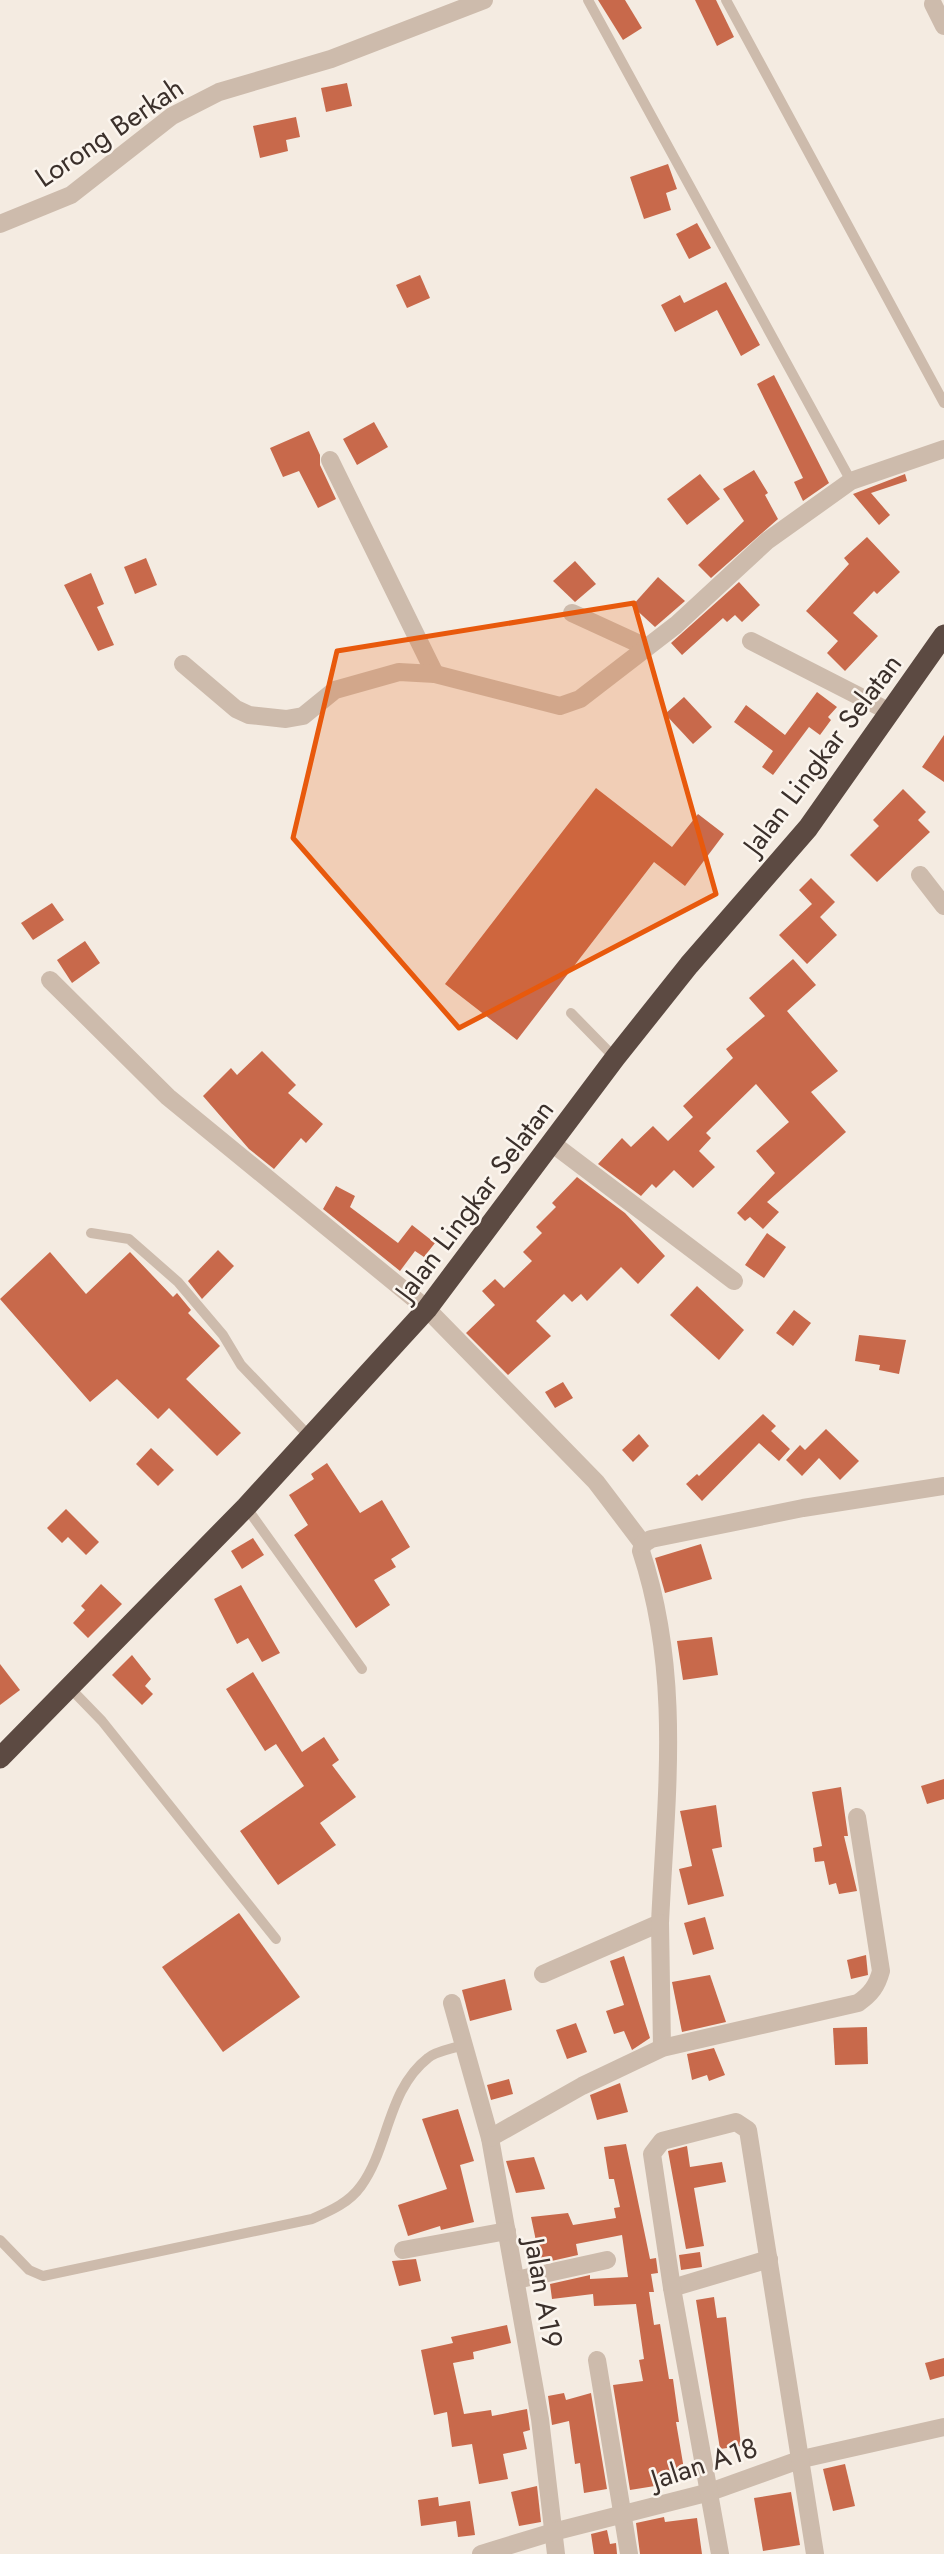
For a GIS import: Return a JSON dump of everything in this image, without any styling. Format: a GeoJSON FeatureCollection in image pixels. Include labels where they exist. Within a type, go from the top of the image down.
{"type":"FeatureCollection","features":[{"type":"Feature","properties":{"kind":"highway","name":"Jalan Lingkar Selatan"},"geometry":{"type":"LineString","coordinates":[[0,1758],[246,1507],[428,1309],[553,1144],[614,1058],[689,965],[808,828],[944,635]]}},
{"type":"Feature","properties":{"kind":"street","name":"Lorong Berkah"},"geometry":{"type":"LineString","coordinates":[[0,224],[71,195],[172,116],[219,92],[331,59],[484,0]]}},
{"type":"Feature","properties":{"kind":"street"},"geometry":{"type":"LineString","coordinates":[[933,4],[944,26]]}},
{"type":"Feature","properties":{"kind":"street"},"geometry":{"type":"LineString","coordinates":[[183,664],[236,709],[249,715],[286,719],[303,716],[335,690],[398,672],[435,674],[560,706],[580,699],[676,625],[767,541],[850,481],[944,449]]}},
{"type":"Feature","properties":{"kind":"street"},"geometry":{"type":"LineString","coordinates":[[330,460],[435,674]]}},
{"type":"Feature","properties":{"kind":"street"},"geometry":{"type":"LineString","coordinates":[[572,613],[646,647]]}},
{"type":"Feature","properties":{"kind":"street"},"geometry":{"type":"LineString","coordinates":[[751,641],[890,712]]}},
{"type":"Feature","properties":{"kind":"street"},"geometry":{"type":"LineString","coordinates":[[920,875],[944,906]]}},
{"type":"Feature","properties":{"kind":"street"},"geometry":{"type":"LineString","coordinates":[[50,980],[168,1097],[428,1309],[596,1482],[643,1544]]}},
{"type":"Feature","properties":{"kind":"street"},"geometry":{"type":"LineString","coordinates":[[553,1144],[734,1281]]}},
{"type":"Feature","properties":{"kind":"street"},"geometry":{"type":"LineString","coordinates":[[662,2048],[660,1923],[669,1699],[664,1637],[641,1551],[643,1544],[651,1539],[803,1508],[944,1486]]}},
{"type":"Feature","properties":{"kind":"street"},"geometry":{"type":"LineString","coordinates":[[490,2138],[582,2087],[662,2048],[858,2003],[869,1996],[877,1985],[881,1971],[857,1817]]}},
{"type":"Feature","properties":{"kind":"street"},"geometry":{"type":"LineString","coordinates":[[543,1974],[660,1923]]}},
{"type":"Feature","properties":{"kind":"street","name":"Jalan A19"},"geometry":{"type":"LineString","coordinates":[[453,2003],[490,2138],[540,2419],[556,2554]]}},
{"type":"Feature","properties":{"kind":"street"},"geometry":{"type":"LineString","coordinates":[[720,2554],[671,2288],[652,2154],[662,2141],[736,2122],[748,2130],[815,2554]]}},
{"type":"Feature","properties":{"kind":"street"},"geometry":{"type":"LineString","coordinates":[[402,2250],[507,2231]]}},
{"type":"Feature","properties":{"kind":"street"},"geometry":{"type":"LineString","coordinates":[[671,2288],[769,2259]]}},
{"type":"Feature","properties":{"kind":"street"},"geometry":{"type":"LineString","coordinates":[[516,2280],[607,2260]]}},
{"type":"Feature","properties":{"kind":"street"},"geometry":{"type":"LineString","coordinates":[[597,2360],[629,2554]]}},
{"type":"Feature","properties":{"kind":"street","name":"Jalan A18"},"geometry":{"type":"LineString","coordinates":[[481,2554],[553,2532],[710,2491],[802,2459],[944,2427]]}},
{"type":"Feature","properties":{"kind":"lane"},"geometry":{"type":"LineString","coordinates":[[588,0],[850,481]]}},
{"type":"Feature","properties":{"kind":"lane"},"geometry":{"type":"LineString","coordinates":[[726,0],[944,403]]}},
{"type":"Feature","properties":{"kind":"lane"},"geometry":{"type":"LineString","coordinates":[[571,1013],[614,1058]]}},
{"type":"Feature","properties":{"kind":"lane"},"geometry":{"type":"LineString","coordinates":[[91,1233],[128,1239],[177,1282],[223,1335],[241,1365],[310,1437]]}},
{"type":"Feature","properties":{"kind":"lane"},"geometry":{"type":"LineString","coordinates":[[246,1507],[362,1669]]}},
{"type":"Feature","properties":{"kind":"lane"},"geometry":{"type":"LineString","coordinates":[[70,1688],[102,1721],[276,1939]]}},
{"type":"Feature","properties":{"kind":"lane"},"geometry":{"type":"LineString","coordinates":[[0,2240],[29,2270],[43,2276],[312,2219],[345,2202],[361,2186],[394,2105],[418,2068],[429,2057],[463,2045]]}},
{"type":"Feature","properties":{"kind":"highlighted area"},"geometry":{"type":"Polygon","coordinates":[[[634,603],[716,894],[459,1028],[293,838],[337,651],[634,603]]]}},
{"type":"Feature","properties":{"kind":"building"},"geometry":{"type":"Polygon","coordinates":[[[598,0],[625,0],[642,28],[623,40],[598,0]]]}},
{"type":"Feature","properties":{"kind":"building"},"geometry":{"type":"Polygon","coordinates":[[[695,0],[716,0],[734,37],[717,46],[695,0]]]}},
{"type":"Feature","properties":{"kind":"building"},"geometry":{"type":"Polygon","coordinates":[[[347,83],[352,106],[326,112],[321,88],[347,83]]]}},
{"type":"Feature","properties":{"kind":"building"},"geometry":{"type":"Polygon","coordinates":[[[296,117],[300,137],[286,140],[288,151],[260,158],[253,126],[296,117]]]}},
{"type":"Feature","properties":{"kind":"building"},"geometry":{"type":"Polygon","coordinates":[[[668,164],[677,189],[666,193],[671,210],[644,219],[630,177],[668,164]]]}},
{"type":"Feature","properties":{"kind":"building"},"geometry":{"type":"Polygon","coordinates":[[[697,223],[711,248],[689,259],[676,234],[697,223]]]}},
{"type":"Feature","properties":{"kind":"building"},"geometry":{"type":"Polygon","coordinates":[[[420,275],[430,298],[407,308],[396,285],[420,275]]]}},
{"type":"Feature","properties":{"kind":"building"},"geometry":{"type":"Polygon","coordinates":[[[726,282],[760,345],[741,356],[717,310],[675,332],[661,305],[680,295],[684,303],[726,282]]]}},
{"type":"Feature","properties":{"kind":"building"},"geometry":{"type":"Polygon","coordinates":[[[774,375],[829,483],[803,501],[794,482],[803,478],[757,384],[774,375]]]}},
{"type":"Feature","properties":{"kind":"building"},"geometry":{"type":"Polygon","coordinates":[[[374,422],[388,447],[357,465],[343,439],[374,422]]]}},
{"type":"Feature","properties":{"kind":"building"},"geometry":{"type":"Polygon","coordinates":[[[309,431],[320,455],[320,465],[336,499],[318,508],[299,471],[283,477],[270,448],[309,431]]]}},
{"type":"Feature","properties":{"kind":"building"},"geometry":{"type":"Polygon","coordinates":[[[754,470],[768,493],[765,495],[778,519],[711,578],[698,565],[744,521],[723,489],[754,470]]]}},
{"type":"Feature","properties":{"kind":"building"},"geometry":{"type":"Polygon","coordinates":[[[700,474],[720,499],[687,525],[667,499],[700,474]]]}},
{"type":"Feature","properties":{"kind":"building"},"geometry":{"type":"Polygon","coordinates":[[[905,474],[907,481],[871,493],[890,515],[879,525],[853,494],[905,474]]]}},
{"type":"Feature","properties":{"kind":"building"},"geometry":{"type":"Polygon","coordinates":[[[867,537],[900,572],[877,594],[874,591],[853,613],[878,636],[845,671],[827,653],[838,641],[806,611],[849,564],[844,558],[867,537]]]}},
{"type":"Feature","properties":{"kind":"building"},"geometry":{"type":"Polygon","coordinates":[[[146,558],[157,585],[135,594],[124,567],[146,558]]]}},
{"type":"Feature","properties":{"kind":"building"},"geometry":{"type":"Polygon","coordinates":[[[575,561],[596,584],[575,602],[553,581],[575,561]]]}},
{"type":"Feature","properties":{"kind":"building"},"geometry":{"type":"Polygon","coordinates":[[[91,573],[104,604],[97,607],[114,645],[98,651],[64,585],[91,573]]]}},
{"type":"Feature","properties":{"kind":"building"},"geometry":{"type":"Polygon","coordinates":[[[658,577],[685,601],[655,627],[632,606],[658,577]]]}},
{"type":"Feature","properties":{"kind":"building"},"geometry":{"type":"Polygon","coordinates":[[[739,582],[760,605],[742,622],[735,615],[727,622],[723,618],[682,655],[671,643],[739,582]]]}},
{"type":"Feature","properties":{"kind":"building"},"geometry":{"type":"Polygon","coordinates":[[[817,692],[837,707],[828,717],[831,720],[820,735],[809,727],[773,775],[762,767],[773,751],[734,722],[746,705],[785,735],[817,692]]]}},
{"type":"Feature","properties":{"kind":"building"},"geometry":{"type":"Polygon","coordinates":[[[684,697],[712,727],[693,744],[665,714],[684,697]]]}},
{"type":"Feature","properties":{"kind":"building"},"geometry":{"type":"Polygon","coordinates":[[[944,735],[944,782],[922,767],[944,735]]]}},
{"type":"Feature","properties":{"kind":"building"},"geometry":{"type":"Polygon","coordinates":[[[596,788],[672,847],[698,814],[724,834],[685,886],[654,862],[517,1040],[445,984],[596,788]]]}},
{"type":"Feature","properties":{"kind":"building"},"geometry":{"type":"Polygon","coordinates":[[[903,789],[926,812],[918,820],[930,832],[877,882],[850,855],[879,826],[873,820],[903,789]]]}},
{"type":"Feature","properties":{"kind":"building"},"geometry":{"type":"Polygon","coordinates":[[[811,878],[835,902],[820,917],[837,935],[807,964],[779,935],[812,904],[799,890],[811,878]]]}},
{"type":"Feature","properties":{"kind":"building"},"geometry":{"type":"Polygon","coordinates":[[[52,903],[64,920],[33,940],[21,923],[52,903]]]}},
{"type":"Feature","properties":{"kind":"building"},"geometry":{"type":"Polygon","coordinates":[[[85,941],[100,963],[72,983],[57,960],[85,941]]]}},
{"type":"Feature","properties":{"kind":"building"},"geometry":{"type":"Polygon","coordinates":[[[793,959],[816,985],[787,1011],[838,1071],[811,1092],[846,1132],[767,1202],[779,1212],[763,1229],[750,1217],[745,1221],[737,1213],[775,1173],[756,1151],[789,1122],[756,1084],[706,1133],[711,1138],[699,1151],[715,1167],[693,1188],[674,1170],[656,1188],[652,1184],[641,1196],[598,1164],[622,1138],[631,1147],[653,1126],[668,1141],[693,1117],[683,1106],[733,1058],[726,1049],[765,1016],[749,998],[793,959]]]}},
{"type":"Feature","properties":{"kind":"building"},"geometry":{"type":"Polygon","coordinates":[[[262,1051],[296,1085],[288,1093],[323,1124],[306,1143],[301,1138],[274,1169],[249,1149],[203,1096],[231,1068],[237,1075],[262,1051]]]}},
{"type":"Feature","properties":{"kind":"building"},"geometry":{"type":"Polygon","coordinates":[[[577,1177],[625,1213],[665,1256],[638,1284],[621,1267],[587,1301],[581,1294],[572,1302],[564,1294],[536,1321],[551,1336],[508,1375],[466,1333],[495,1305],[482,1291],[495,1279],[504,1288],[532,1261],[523,1252],[542,1233],[536,1227],[556,1207],[552,1203],[577,1177]]]}},
{"type":"Feature","properties":{"kind":"building"},"geometry":{"type":"Polygon","coordinates":[[[336,1186],[355,1196],[350,1207],[398,1243],[412,1225],[435,1243],[424,1257],[415,1251],[400,1271],[323,1209],[336,1186]]]}},
{"type":"Feature","properties":{"kind":"building"},"geometry":{"type":"Polygon","coordinates":[[[767,1233],[786,1247],[764,1278],[745,1265],[767,1233]]]}},
{"type":"Feature","properties":{"kind":"building"},"geometry":{"type":"Polygon","coordinates":[[[218,1250],[234,1266],[202,1299],[188,1281],[218,1250]]]}},
{"type":"Feature","properties":{"kind":"building"},"geometry":{"type":"Polygon","coordinates":[[[50,1252],[86,1294],[130,1252],[173,1297],[177,1293],[191,1310],[188,1313],[220,1346],[186,1379],[241,1433],[217,1456],[169,1408],[158,1419],[117,1379],[90,1402],[0,1299],[50,1252]]]}},
{"type":"Feature","properties":{"kind":"building"},"geometry":{"type":"Polygon","coordinates":[[[697,1286],[744,1330],[719,1360],[670,1315],[697,1286]]]}},
{"type":"Feature","properties":{"kind":"building"},"geometry":{"type":"Polygon","coordinates":[[[794,1310],[811,1323],[793,1346],[776,1333],[794,1310]]]}},
{"type":"Feature","properties":{"kind":"building"},"geometry":{"type":"Polygon","coordinates":[[[859,1335],[906,1340],[899,1374],[879,1370],[880,1365],[855,1361],[859,1335]]]}},
{"type":"Feature","properties":{"kind":"building"},"geometry":{"type":"Polygon","coordinates":[[[563,1382],[573,1398],[555,1408],[545,1392],[563,1382]]]}},
{"type":"Feature","properties":{"kind":"building"},"geometry":{"type":"Polygon","coordinates":[[[763,1414],[776,1426],[771,1431],[790,1449],[779,1461],[759,1443],[702,1501],[686,1484],[697,1474],[699,1476],[763,1414]]]}},
{"type":"Feature","properties":{"kind":"building"},"geometry":{"type":"Polygon","coordinates":[[[826,1429],[859,1461],[840,1480],[819,1458],[802,1476],[786,1460],[800,1445],[805,1450],[826,1429]]]}},
{"type":"Feature","properties":{"kind":"building"},"geometry":{"type":"Polygon","coordinates":[[[639,1434],[649,1446],[633,1462],[622,1450],[639,1434]]]}},
{"type":"Feature","properties":{"kind":"building"},"geometry":{"type":"Polygon","coordinates":[[[151,1448],[174,1470],[158,1486],[136,1464],[151,1448]]]}},
{"type":"Feature","properties":{"kind":"building"},"geometry":{"type":"Polygon","coordinates":[[[327,1463],[360,1513],[382,1500],[410,1547],[391,1559],[396,1567],[374,1580],[390,1605],[356,1628],[294,1535],[308,1525],[289,1495],[314,1479],[311,1474],[327,1463]]]}},
{"type":"Feature","properties":{"kind":"building"},"geometry":{"type":"Polygon","coordinates":[[[66,1509],[99,1542],[86,1555],[68,1537],[62,1543],[47,1528],[66,1509]]]}},
{"type":"Feature","properties":{"kind":"building"},"geometry":{"type":"Polygon","coordinates":[[[253,1538],[264,1555],[242,1569],[231,1551],[253,1538]]]}},
{"type":"Feature","properties":{"kind":"building"},"geometry":{"type":"Polygon","coordinates":[[[701,1544],[712,1579],[665,1593],[655,1558],[701,1544]]]}},
{"type":"Feature","properties":{"kind":"building"},"geometry":{"type":"Polygon","coordinates":[[[101,1584],[122,1604],[88,1638],[73,1623],[85,1610],[81,1606],[101,1584]]]}},
{"type":"Feature","properties":{"kind":"building"},"geometry":{"type":"Polygon","coordinates":[[[241,1585],[280,1653],[262,1662],[248,1638],[237,1644],[214,1599],[241,1585]]]}},
{"type":"Feature","properties":{"kind":"building"},"geometry":{"type":"Polygon","coordinates":[[[712,1637],[718,1675],[683,1680],[677,1641],[712,1637]]]}},
{"type":"Feature","properties":{"kind":"building"},"geometry":{"type":"Polygon","coordinates":[[[132,1655],[151,1679],[145,1686],[153,1694],[142,1705],[112,1675],[132,1655]]]}},
{"type":"Feature","properties":{"kind":"building"},"geometry":{"type":"Polygon","coordinates":[[[0,1664],[20,1690],[0,1705],[0,1664]]]}},
{"type":"Feature","properties":{"kind":"building"},"geometry":{"type":"Polygon","coordinates":[[[253,1672],[302,1752],[324,1737],[339,1760],[332,1765],[356,1797],[320,1823],[336,1845],[278,1885],[240,1831],[304,1786],[276,1744],[265,1751],[226,1689],[253,1672]]]}},
{"type":"Feature","properties":{"kind":"building"},"geometry":{"type":"Polygon","coordinates":[[[944,1779],[944,1799],[927,1804],[921,1786],[944,1779]]]}},
{"type":"Feature","properties":{"kind":"building"},"geometry":{"type":"Polygon","coordinates":[[[841,1787],[848,1836],[844,1836],[857,1891],[839,1894],[836,1883],[829,1885],[824,1861],[815,1862],[813,1848],[822,1846],[812,1792],[841,1787]]]}},
{"type":"Feature","properties":{"kind":"building"},"geometry":{"type":"Polygon","coordinates":[[[716,1805],[722,1847],[712,1849],[724,1896],[688,1905],[679,1869],[692,1866],[680,1811],[716,1805]]]}},
{"type":"Feature","properties":{"kind":"building"},"geometry":{"type":"Polygon","coordinates":[[[239,1913],[300,1997],[223,2052],[162,1967],[239,1913]]]}},
{"type":"Feature","properties":{"kind":"building"},"geometry":{"type":"Polygon","coordinates":[[[705,1917],[714,1949],[693,1955],[684,1923],[705,1917]]]}},
{"type":"Feature","properties":{"kind":"building"},"geometry":{"type":"Polygon","coordinates":[[[866,1955],[868,1975],[851,1979],[847,1960],[866,1955]]]}},
{"type":"Feature","properties":{"kind":"building"},"geometry":{"type":"Polygon","coordinates":[[[624,1956],[650,2038],[632,2050],[624,2031],[614,2034],[606,2011],[624,2005],[610,1961],[624,1956]]]}},
{"type":"Feature","properties":{"kind":"building"},"geometry":{"type":"Polygon","coordinates":[[[710,1975],[726,2022],[682,2032],[672,1982],[710,1975]]]}},
{"type":"Feature","properties":{"kind":"building"},"geometry":{"type":"Polygon","coordinates":[[[505,1979],[512,2010],[470,2021],[462,1990],[505,1979]]]}},
{"type":"Feature","properties":{"kind":"building"},"geometry":{"type":"Polygon","coordinates":[[[576,2023],[587,2052],[567,2059],[556,2030],[576,2023]]]}},
{"type":"Feature","properties":{"kind":"building"},"geometry":{"type":"Polygon","coordinates":[[[867,2027],[868,2064],[835,2065],[833,2028],[867,2027]]]}},
{"type":"Feature","properties":{"kind":"building"},"geometry":{"type":"Polygon","coordinates":[[[714,2048],[725,2075],[709,2081],[707,2075],[692,2080],[687,2054],[714,2048]]]}},
{"type":"Feature","properties":{"kind":"building"},"geometry":{"type":"Polygon","coordinates":[[[509,2079],[513,2094],[491,2100],[487,2085],[509,2079]]]}},
{"type":"Feature","properties":{"kind":"building"},"geometry":{"type":"Polygon","coordinates":[[[620,2083],[628,2112],[597,2120],[590,2095],[620,2083]]]}},
{"type":"Feature","properties":{"kind":"building"},"geometry":{"type":"Polygon","coordinates":[[[458,2109],[474,2161],[460,2165],[474,2222],[441,2230],[440,2226],[408,2236],[398,2205],[447,2189],[422,2119],[458,2109]]]}},
{"type":"Feature","properties":{"kind":"building"},"geometry":{"type":"Polygon","coordinates":[[[626,2144],[650,2259],[656,2258],[658,2273],[651,2274],[654,2292],[649,2292],[654,2325],[660,2324],[669,2379],[673,2379],[679,2422],[676,2422],[686,2481],[630,2490],[613,2385],[643,2381],[639,2360],[644,2359],[636,2304],[594,2306],[593,2294],[552,2299],[550,2284],[590,2275],[590,2279],[628,2277],[622,2235],[576,2244],[578,2255],[547,2262],[547,2259],[540,2260],[531,2217],[568,2213],[573,2225],[616,2218],[614,2208],[620,2207],[614,2179],[609,2179],[604,2147],[626,2144]]]}},
{"type":"Feature","properties":{"kind":"building"},"geometry":{"type":"Polygon","coordinates":[[[687,2146],[690,2167],[722,2162],[726,2182],[694,2188],[704,2246],[686,2249],[668,2151],[687,2146]]]}},
{"type":"Feature","properties":{"kind":"building"},"geometry":{"type":"Polygon","coordinates":[[[534,2157],[545,2189],[516,2193],[506,2161],[534,2157]]]}},
{"type":"Feature","properties":{"kind":"building"},"geometry":{"type":"Polygon","coordinates":[[[700,2252],[702,2267],[681,2270],[679,2255],[700,2252]]]}},
{"type":"Feature","properties":{"kind":"building"},"geometry":{"type":"Polygon","coordinates":[[[416,2259],[421,2281],[399,2286],[392,2261],[416,2259]]]}},
{"type":"Feature","properties":{"kind":"building"},"geometry":{"type":"Polygon","coordinates":[[[714,2297],[717,2318],[726,2317],[741,2446],[720,2449],[696,2300],[714,2297]]]}},
{"type":"Feature","properties":{"kind":"building"},"geometry":{"type":"Polygon","coordinates":[[[507,2325],[511,2343],[473,2352],[474,2359],[453,2363],[464,2414],[491,2410],[492,2416],[527,2409],[530,2430],[523,2432],[527,2449],[503,2454],[508,2479],[479,2484],[472,2444],[452,2447],[447,2412],[434,2415],[421,2350],[453,2343],[451,2337],[507,2325]]]}},
{"type":"Feature","properties":{"kind":"building"},"geometry":{"type":"Polygon","coordinates":[[[944,2358],[944,2376],[930,2380],[925,2363],[944,2358]]]}},
{"type":"Feature","properties":{"kind":"building"},"geometry":{"type":"Polygon","coordinates":[[[564,2393],[566,2400],[591,2393],[607,2489],[584,2493],[580,2463],[575,2464],[569,2421],[552,2425],[548,2396],[564,2393]]]}},
{"type":"Feature","properties":{"kind":"building"},"geometry":{"type":"Polygon","coordinates":[[[845,2464],[855,2506],[833,2511],[823,2469],[845,2464]]]}},
{"type":"Feature","properties":{"kind":"building"},"geometry":{"type":"Polygon","coordinates":[[[537,2486],[541,2522],[519,2526],[511,2492],[537,2486]]]}},
{"type":"Feature","properties":{"kind":"building"},"geometry":{"type":"Polygon","coordinates":[[[791,2492],[800,2545],[763,2551],[754,2498],[791,2492]]]}},
{"type":"Feature","properties":{"kind":"building"},"geometry":{"type":"Polygon","coordinates":[[[438,2497],[439,2506],[470,2501],[475,2535],[458,2537],[456,2521],[421,2526],[418,2500],[438,2497]]]}},
{"type":"Feature","properties":{"kind":"building"},"geometry":{"type":"Polygon","coordinates":[[[664,2517],[665,2522],[697,2518],[702,2554],[640,2554],[636,2523],[664,2517]]]}},
{"type":"Feature","properties":{"kind":"building"},"geometry":{"type":"Polygon","coordinates":[[[607,2530],[610,2544],[616,2543],[617,2554],[594,2554],[591,2534],[607,2530]]]}}]}
